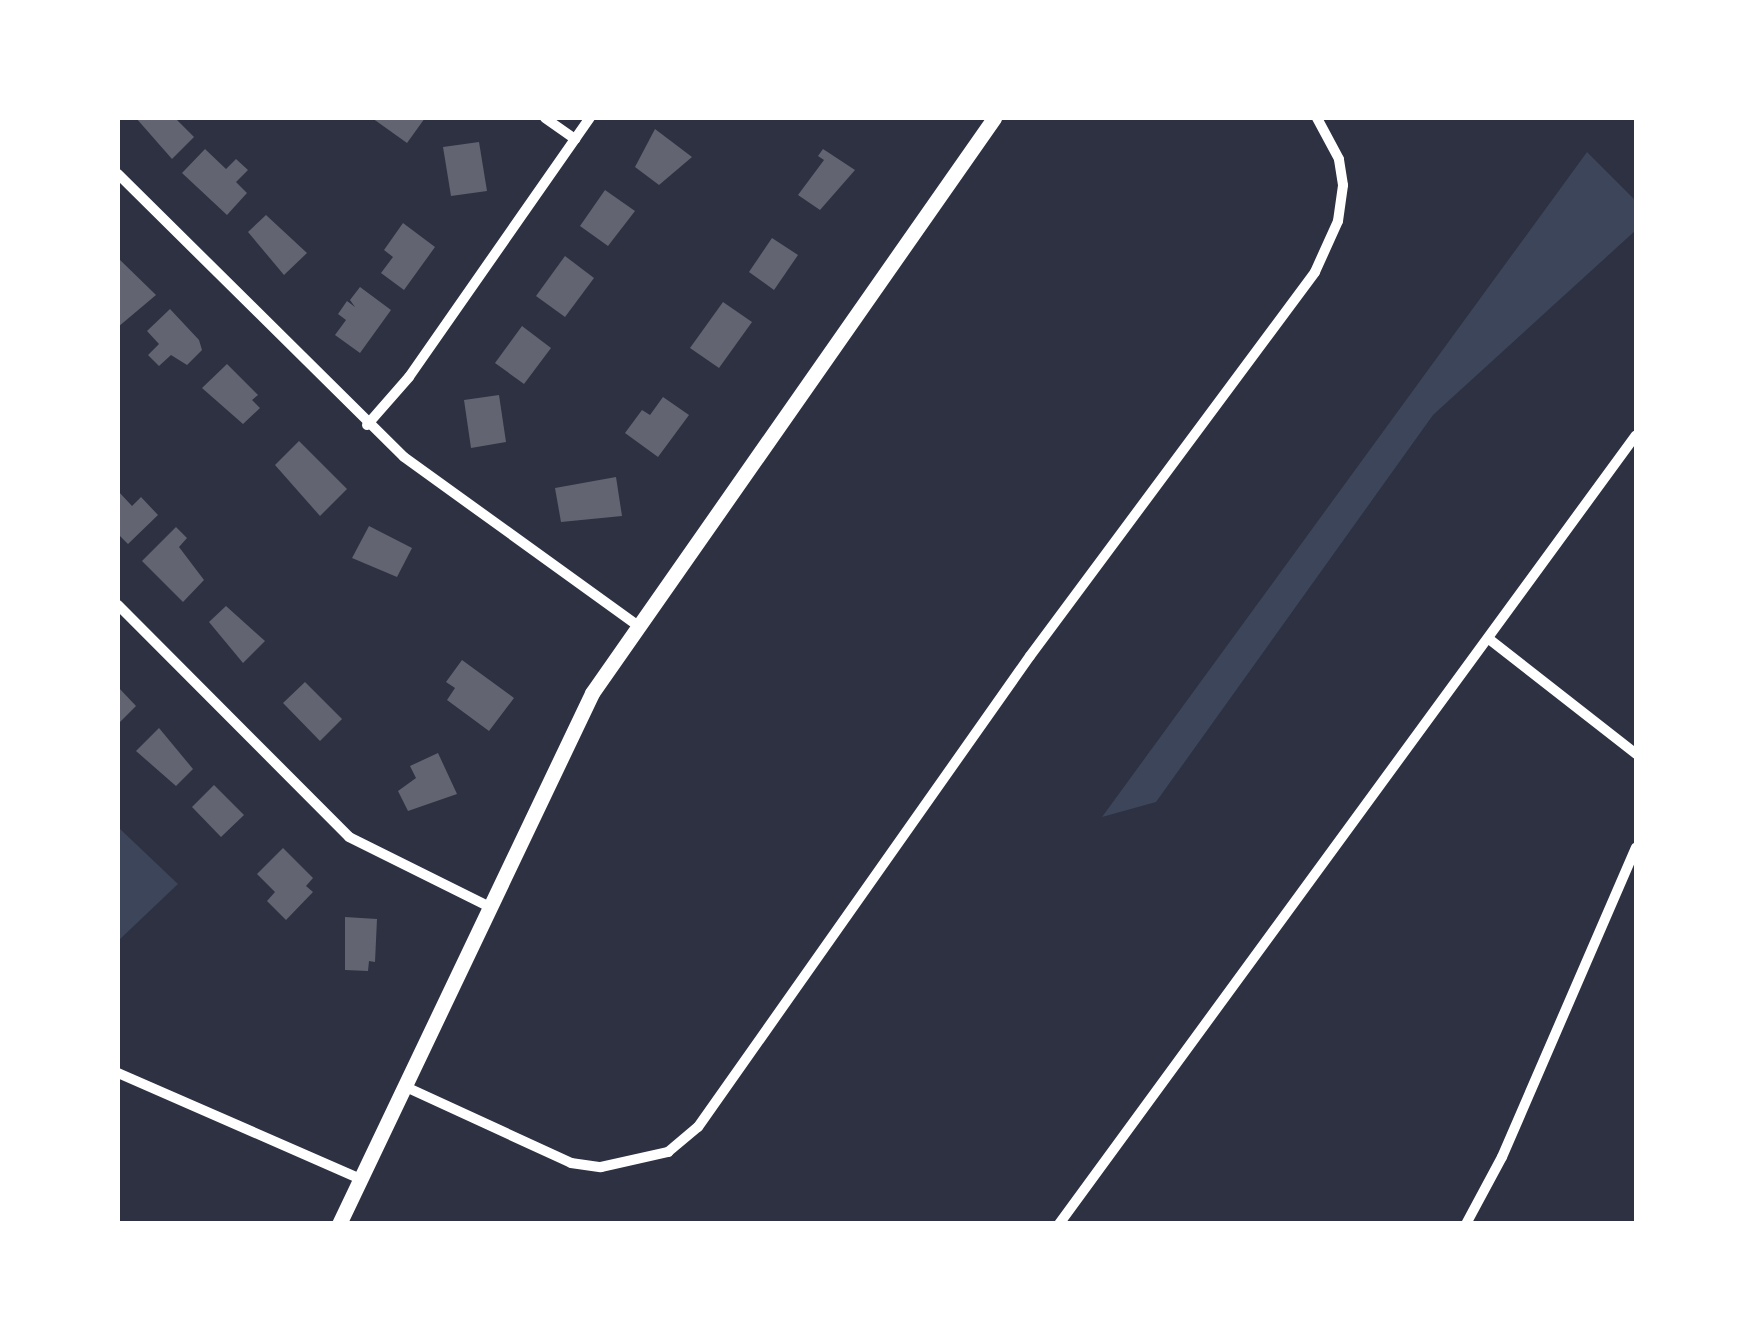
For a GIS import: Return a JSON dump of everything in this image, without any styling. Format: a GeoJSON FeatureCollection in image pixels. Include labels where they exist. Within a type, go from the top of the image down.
{"type":"FeatureCollection","features":[{"type":"Feature","properties":{"kind":"street"},"geometry":{"type":"LineString","coordinates":[[545,118],[575,139]]}},
{"type":"Feature","properties":{"kind":"street"},"geometry":{"type":"LineString","coordinates":[[367,425],[409,377],[590,118]]}},
{"type":"Feature","properties":{"kind":"street"},"geometry":{"type":"LineString","coordinates":[[339,1224],[585,707],[637,625],[994,118]]}},
{"type":"Feature","properties":{"kind":"street"},"geometry":{"type":"LineString","coordinates":[[406,1086],[571,1162],[601,1167],[668,1152],[698,1127],[1030,656],[1315,272],[1338,221],[1343,185],[1339,159],[1317,118]]}},
{"type":"Feature","properties":{"kind":"street"},"geometry":{"type":"LineString","coordinates":[[118,174],[367,425],[637,625]]}},
{"type":"Feature","properties":{"kind":"street"},"geometry":{"type":"LineString","coordinates":[[1059,1224],[1636,435]]}},
{"type":"Feature","properties":{"kind":"street"},"geometry":{"type":"LineString","coordinates":[[118,605],[349,837],[488,906]]}},
{"type":"Feature","properties":{"kind":"street"},"geometry":{"type":"LineString","coordinates":[[1489,639],[1636,754]]}},
{"type":"Feature","properties":{"kind":"street"},"geometry":{"type":"LineString","coordinates":[[1466,1224],[1475,1212],[1636,848]]}},
{"type":"Feature","properties":{"kind":"street"},"geometry":{"type":"LineString","coordinates":[[118,1073],[361,1179]]}},
{"type":"Feature","properties":{"kind":"street"},"geometry":{"type":"LineString","coordinates":[[1475,1212],[1484,1224]]}},
{"type":"Feature","properties":{"kind":"shaded area"},"geometry":{"type":"Polygon","coordinates":[[[1587,152],[1636,201],[1636,230],[1433,415],[1156,802],[1102,817],[1587,152]]]}},
{"type":"Feature","properties":{"kind":"shaded area"},"geometry":{"type":"Polygon","coordinates":[[[118,827],[178,884],[118,941],[118,827]]]}},
{"type":"Feature","properties":{"kind":"building"},"geometry":{"type":"Polygon","coordinates":[[[136,118],[175,118],[194,137],[172,159],[136,118]]]}},
{"type":"Feature","properties":{"kind":"building"},"geometry":{"type":"Polygon","coordinates":[[[372,118],[425,118],[407,143],[372,118]]]}},
{"type":"Feature","properties":{"kind":"building"},"geometry":{"type":"Polygon","coordinates":[[[655,129],[692,157],[659,185],[635,167],[655,129]]]}},
{"type":"Feature","properties":{"kind":"building"},"geometry":{"type":"Polygon","coordinates":[[[479,142],[487,191],[451,196],[443,147],[479,142]]]}},
{"type":"Feature","properties":{"kind":"building"},"geometry":{"type":"Polygon","coordinates":[[[205,149],[226,169],[236,159],[248,170],[236,182],[247,193],[227,215],[182,173],[205,149]]]}},
{"type":"Feature","properties":{"kind":"building"},"geometry":{"type":"Polygon","coordinates":[[[823,149],[855,170],[820,210],[798,195],[824,160],[818,156],[823,149]]]}},
{"type":"Feature","properties":{"kind":"building"},"geometry":{"type":"Polygon","coordinates":[[[605,190],[635,211],[608,246],[580,226],[605,190]]]}},
{"type":"Feature","properties":{"kind":"building"},"geometry":{"type":"Polygon","coordinates":[[[266,215],[307,253],[284,275],[248,232],[266,215]]]}},
{"type":"Feature","properties":{"kind":"building"},"geometry":{"type":"Polygon","coordinates":[[[403,223],[435,247],[404,290],[381,273],[393,257],[384,250],[403,223]]]}},
{"type":"Feature","properties":{"kind":"building"},"geometry":{"type":"Polygon","coordinates":[[[772,238],[798,255],[774,290],[749,272],[772,238]]]}},
{"type":"Feature","properties":{"kind":"building"},"geometry":{"type":"Polygon","coordinates":[[[565,256],[594,278],[565,317],[536,296],[565,256]]]}},
{"type":"Feature","properties":{"kind":"building"},"geometry":{"type":"Polygon","coordinates":[[[118,258],[156,295],[118,327],[118,258]]]}},
{"type":"Feature","properties":{"kind":"building"},"geometry":{"type":"Polygon","coordinates":[[[360,287],[391,310],[360,353],[335,335],[346,320],[338,314],[347,301],[355,307],[350,300],[360,287]]]}},
{"type":"Feature","properties":{"kind":"building"},"geometry":{"type":"Polygon","coordinates":[[[723,302],[752,322],[719,368],[690,348],[723,302]]]}},
{"type":"Feature","properties":{"kind":"building"},"geometry":{"type":"Polygon","coordinates":[[[170,309],[199,340],[202,350],[187,365],[171,355],[159,366],[148,355],[159,344],[147,331],[170,309]]]}},
{"type":"Feature","properties":{"kind":"building"},"geometry":{"type":"Polygon","coordinates":[[[522,326],[551,348],[524,384],[495,363],[522,326]]]}},
{"type":"Feature","properties":{"kind":"building"},"geometry":{"type":"Polygon","coordinates":[[[227,364],[258,395],[252,400],[260,408],[243,424],[202,388],[227,364]]]}},
{"type":"Feature","properties":{"kind":"building"},"geometry":{"type":"Polygon","coordinates":[[[499,395],[506,442],[471,448],[464,400],[499,395]]]}},
{"type":"Feature","properties":{"kind":"building"},"geometry":{"type":"Polygon","coordinates":[[[663,397],[689,415],[658,457],[625,433],[642,410],[650,415],[663,397]]]}},
{"type":"Feature","properties":{"kind":"building"},"geometry":{"type":"Polygon","coordinates":[[[299,441],[347,489],[320,516],[275,465],[299,441]]]}},
{"type":"Feature","properties":{"kind":"building"},"geometry":{"type":"Polygon","coordinates":[[[616,477],[622,516],[561,522],[555,488],[616,477]]]}},
{"type":"Feature","properties":{"kind":"building"},"geometry":{"type":"Polygon","coordinates":[[[118,491],[132,506],[141,497],[158,515],[128,544],[118,534],[118,491]]]}},
{"type":"Feature","properties":{"kind":"building"},"geometry":{"type":"Polygon","coordinates":[[[369,526],[412,548],[397,577],[352,558],[369,526]]]}},
{"type":"Feature","properties":{"kind":"building"},"geometry":{"type":"Polygon","coordinates":[[[176,527],[187,538],[179,547],[204,580],[183,602],[142,561],[176,527]]]}},
{"type":"Feature","properties":{"kind":"building"},"geometry":{"type":"Polygon","coordinates":[[[226,606],[265,641],[243,663],[209,622],[226,606]]]}},
{"type":"Feature","properties":{"kind":"building"},"geometry":{"type":"Polygon","coordinates":[[[462,660],[514,698],[489,731],[447,700],[455,688],[446,682],[462,660]]]}},
{"type":"Feature","properties":{"kind":"building"},"geometry":{"type":"Polygon","coordinates":[[[305,682],[342,719],[320,741],[283,703],[305,682]]]}},
{"type":"Feature","properties":{"kind":"building"},"geometry":{"type":"Polygon","coordinates":[[[118,687],[136,706],[118,724],[118,687]]]}},
{"type":"Feature","properties":{"kind":"building"},"geometry":{"type":"Polygon","coordinates":[[[159,728],[193,769],[176,786],[136,751],[159,728]]]}},
{"type":"Feature","properties":{"kind":"building"},"geometry":{"type":"Polygon","coordinates":[[[438,753],[457,794],[408,811],[398,791],[416,778],[410,766],[438,753]]]}},
{"type":"Feature","properties":{"kind":"building"},"geometry":{"type":"Polygon","coordinates":[[[214,785],[244,815],[221,837],[192,807],[214,785]]]}},
{"type":"Feature","properties":{"kind":"building"},"geometry":{"type":"Polygon","coordinates":[[[283,848],[313,878],[306,886],[313,892],[286,920],[267,901],[275,892],[257,874],[283,848]]]}},
{"type":"Feature","properties":{"kind":"building"},"geometry":{"type":"Polygon","coordinates":[[[345,917],[377,919],[375,962],[369,961],[368,971],[345,970],[345,917]]]}}]}
